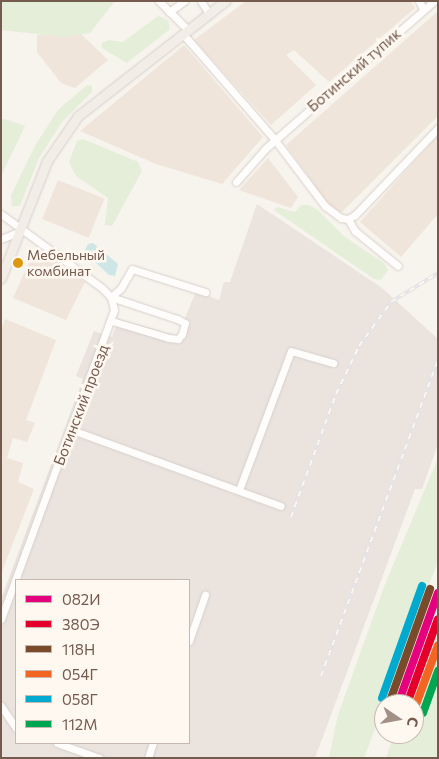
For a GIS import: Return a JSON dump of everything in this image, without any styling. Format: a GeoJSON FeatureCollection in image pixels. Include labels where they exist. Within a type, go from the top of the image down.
{"type":"FeatureCollection","features":[{"type":"Feature","properties":{"kind":"main road"},"geometry":{"type":"LineString","coordinates":[[1,278],[47,160],[78,116],[225,1]]}},
{"type":"Feature","properties":{"kind":"street"},"geometry":{"type":"LineString","coordinates":[[158,1],[275,140],[325,206],[335,214],[348,219],[355,231],[398,266]]}},
{"type":"Feature","properties":{"kind":"street"},"geometry":{"type":"LineString","coordinates":[[169,12],[184,1]]}},
{"type":"Feature","properties":{"kind":"street"},"geometry":{"type":"LineString","coordinates":[[201,1],[209,14]]}},
{"type":"Feature","properties":{"kind":"street"},"geometry":{"type":"LineString","coordinates":[[419,1],[424,9]]}},
{"type":"Feature","properties":{"kind":"street","name":"Ботинский тупик"},"geometry":{"type":"LineString","coordinates":[[236,182],[275,140],[434,1]]}},
{"type":"Feature","properties":{"kind":"street"},"geometry":{"type":"LineString","coordinates":[[348,219],[438,128]]}},
{"type":"Feature","properties":{"kind":"street"},"geometry":{"type":"LineString","coordinates":[[1,214],[110,297],[185,323],[178,339],[112,321]]}},
{"type":"Feature","properties":{"kind":"street"},"geometry":{"type":"LineString","coordinates":[[1,239],[19,229]]}},
{"type":"Feature","properties":{"kind":"street"},"geometry":{"type":"LineString","coordinates":[[110,297],[121,288],[132,269],[205,292]]}},
{"type":"Feature","properties":{"kind":"street","name":"Ботинский проезд"},"geometry":{"type":"LineString","coordinates":[[16,579],[112,321],[114,310],[110,297]]}},
{"type":"Feature","properties":{"kind":"street"},"geometry":{"type":"LineString","coordinates":[[239,490],[291,351],[333,363]]}},
{"type":"Feature","properties":{"kind":"street"},"geometry":{"type":"LineString","coordinates":[[72,430],[281,506]]}},
{"type":"Feature","properties":{"kind":"street","name":"Ботинский проезд"},"geometry":{"type":"LineString","coordinates":[[1,619],[15,582]]}},
{"type":"Feature","properties":{"kind":"street"},"geometry":{"type":"LineString","coordinates":[[190,638],[205,595]]}},
{"type":"Feature","properties":{"kind":"street"},"geometry":{"type":"LineString","coordinates":[[1,706],[15,727]]}},
{"type":"Feature","properties":{"kind":"street"},"geometry":{"type":"LineString","coordinates":[[60,744],[98,758]]}},
{"type":"Feature","properties":{"kind":"street"},"geometry":{"type":"LineString","coordinates":[[148,758],[153,744]]}},
{"type":"Feature","properties":{"kind":"shaded area"},"geometry":{"type":"Polygon","coordinates":[[[246,1],[411,1],[415,8],[329,82],[294,50],[286,55],[316,85],[271,125],[194,40],[246,1]]]}},
{"type":"Feature","properties":{"kind":"shaded area"},"geometry":{"type":"Polygon","coordinates":[[[438,11],[438,116],[341,213],[328,204],[286,145],[438,11]]]}},
{"type":"Feature","properties":{"kind":"shaded area"},"geometry":{"type":"Polygon","coordinates":[[[80,33],[108,60],[75,88],[61,83],[37,52],[37,35],[80,33]]]}},
{"type":"Feature","properties":{"kind":"shaded area"},"geometry":{"type":"Polygon","coordinates":[[[184,45],[263,137],[222,184],[156,164],[80,131],[184,45]]]}},
{"type":"Feature","properties":{"kind":"shaded area"},"geometry":{"type":"Polygon","coordinates":[[[438,135],[438,214],[401,257],[360,222],[438,135]]]}},
{"type":"Feature","properties":{"kind":"shaded area"},"geometry":{"type":"Polygon","coordinates":[[[268,158],[298,197],[291,208],[239,190],[268,158]]]}},
{"type":"Feature","properties":{"kind":"shaded area"},"geometry":{"type":"Polygon","coordinates":[[[58,180],[104,199],[89,238],[42,219],[58,180]]]}},
{"type":"Feature","properties":{"kind":"shaded area"},"geometry":{"type":"Polygon","coordinates":[[[257,204],[382,288],[438,339],[438,444],[422,489],[415,489],[315,758],[1,758],[1,599],[83,379],[76,376],[94,331],[112,337],[119,319],[178,336],[196,291],[219,300],[224,282],[230,282],[257,204]]]}},
{"type":"Feature","properties":{"kind":"shaded area"},"geometry":{"type":"Polygon","coordinates":[[[93,243],[118,264],[115,276],[109,275],[84,252],[88,244],[93,243]]]}},
{"type":"Feature","properties":{"kind":"shaded area"},"geometry":{"type":"Polygon","coordinates":[[[34,251],[56,261],[85,282],[66,320],[13,298],[34,251]]]}},
{"type":"Feature","properties":{"kind":"shaded area"},"geometry":{"type":"Polygon","coordinates":[[[5,319],[56,340],[26,420],[35,423],[27,442],[13,438],[7,458],[23,463],[18,482],[34,489],[1,574],[1,330],[5,319]]]}},
{"type":"Feature","properties":{"kind":"green space"},"geometry":{"type":"Polygon","coordinates":[[[1,1],[115,1],[90,33],[63,37],[1,30],[1,1]]]}},
{"type":"Feature","properties":{"kind":"green space"},"geometry":{"type":"Polygon","coordinates":[[[158,16],[168,20],[170,29],[127,63],[102,48],[102,43],[109,40],[123,42],[158,16]]]}},
{"type":"Feature","properties":{"kind":"green space"},"geometry":{"type":"Polygon","coordinates":[[[87,85],[92,86],[92,92],[62,122],[39,158],[20,206],[12,206],[11,195],[36,144],[58,110],[87,85]]]}},
{"type":"Feature","properties":{"kind":"green space"},"geometry":{"type":"Polygon","coordinates":[[[5,119],[25,126],[1,176],[1,120],[5,119]]]}},
{"type":"Feature","properties":{"kind":"green space"},"geometry":{"type":"Polygon","coordinates":[[[83,139],[138,162],[142,171],[112,226],[105,225],[108,198],[76,176],[69,162],[77,141],[83,139]]]}},
{"type":"Feature","properties":{"kind":"green space"},"geometry":{"type":"Polygon","coordinates":[[[301,205],[309,205],[318,210],[345,237],[384,263],[388,270],[381,280],[374,279],[274,210],[277,207],[295,212],[301,205]]]}},
{"type":"Feature","properties":{"kind":"green space"},"geometry":{"type":"Polygon","coordinates":[[[438,458],[438,561],[388,694],[374,694],[374,731],[364,758],[329,758],[338,715],[384,587],[438,458]]]}},
{"type":"Feature","properties":{"kind":"green space"},"geometry":{"type":"Polygon","coordinates":[[[438,612],[438,758],[386,758],[391,744],[424,744],[424,694],[409,694],[438,612]]]}},
{"type":"Feature","properties":{"kind":"railway"},"geometry":{"type":"LineString","coordinates":[[291,517],[336,394],[359,346],[391,302],[438,273]]}},
{"type":"Feature","properties":{"kind":"railway"},"geometry":{"type":"LineString","coordinates":[[321,676],[438,359]]}},
{"type":"Feature","properties":{"kind":"transit line","name":"058Г"},"geometry":{"type":"LineString","coordinates":[[383,694],[422,586]]}},
{"type":"Feature","properties":{"kind":"transit line","name":"118Н"},"geometry":{"type":"LineString","coordinates":[[392,694],[430,589]]}},
{"type":"Feature","properties":{"kind":"transit line","name":"082И"},"geometry":{"type":"LineString","coordinates":[[402,694],[438,593]]}},
{"type":"Feature","properties":{"kind":"transit line","name":"380Э"},"geometry":{"type":"LineString","coordinates":[[411,694],[438,619]]}},
{"type":"Feature","properties":{"kind":"transit line","name":"054Г"},"geometry":{"type":"LineString","coordinates":[[420,694],[438,645]]}},
{"type":"Feature","properties":{"kind":"transit line","name":"112М"},"geometry":{"type":"LineString","coordinates":[[424,710],[438,671]]}},
{"type":"Feature","properties":{"kind":"place","name":"Мебельный комбинат"},"geometry":{"type":"Point","coordinates":[18,263]}}]}
